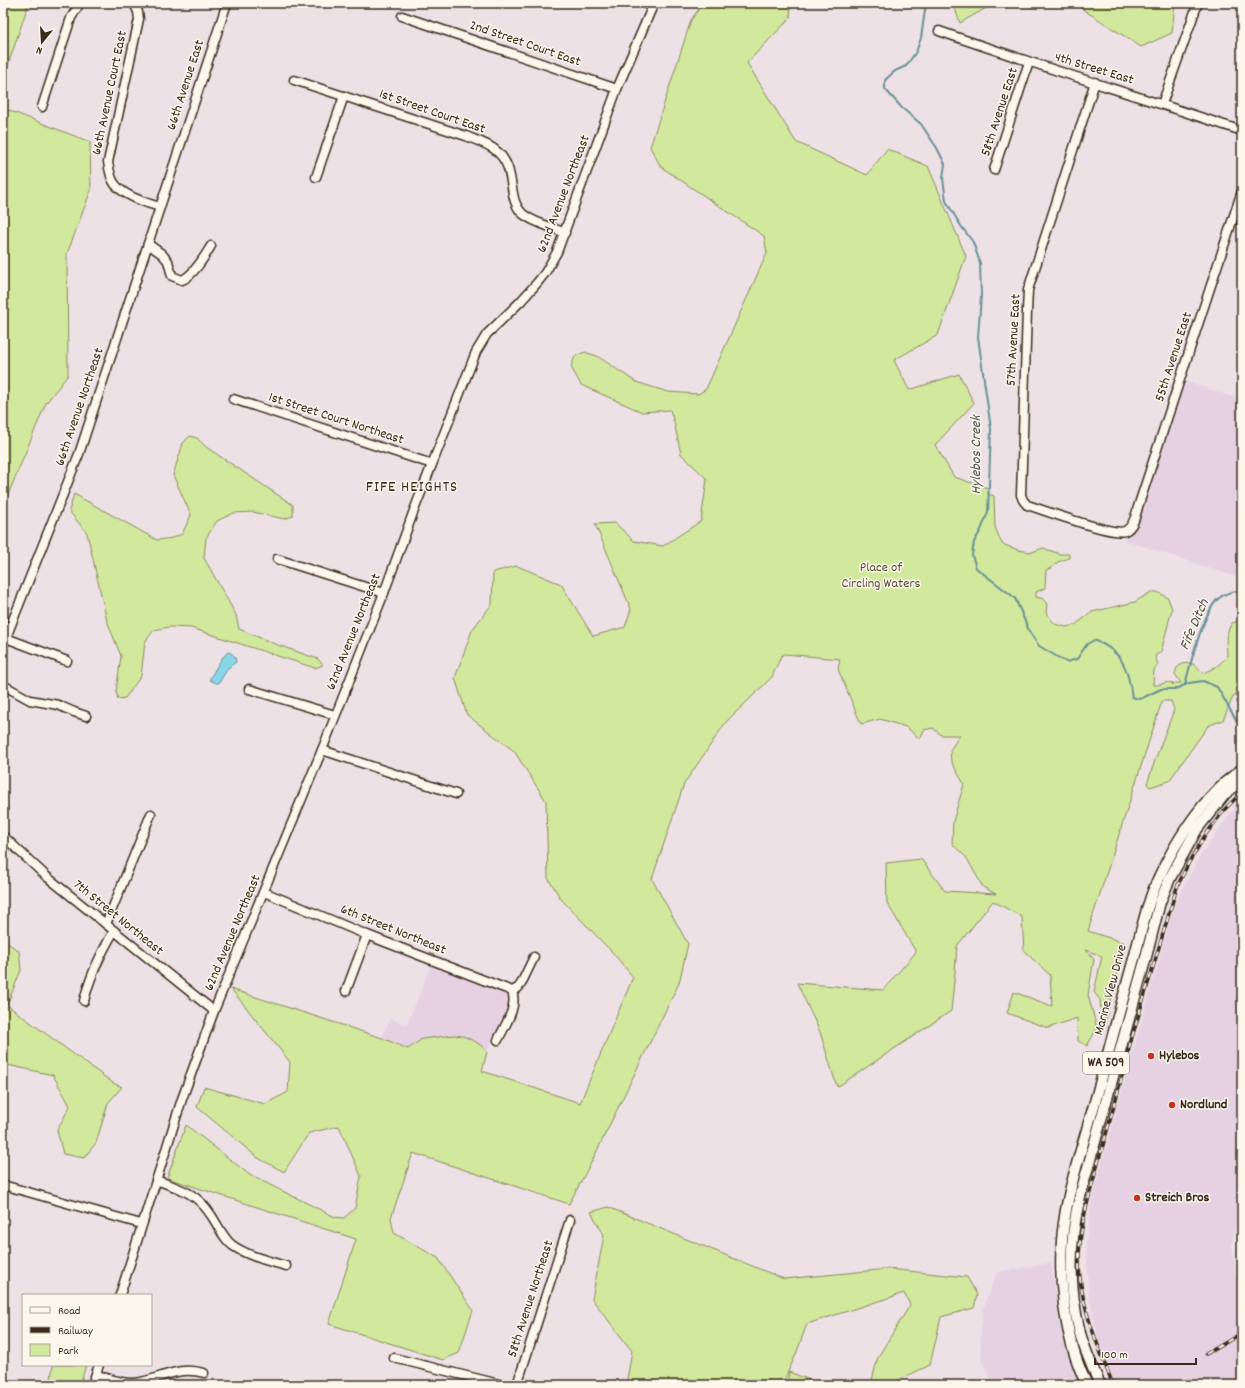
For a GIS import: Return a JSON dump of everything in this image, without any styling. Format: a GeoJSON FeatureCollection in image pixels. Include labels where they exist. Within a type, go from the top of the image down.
{"type":"FeatureCollection","features":[{"type":"Feature","properties":{"kind":"main road","name":"Marine View Drive"},"geometry":{"type":"LineString","coordinates":[[1087,1385],[1076,1358],[1063,1290],[1061,1254],[1062,1233],[1073,1177],[1095,1103],[1151,896],[1160,874],[1173,850],[1194,818],[1219,788],[1242,769]]}},
{"type":"Feature","properties":{"kind":"main road","name":"Marine View Drive"},"geometry":{"type":"LineString","coordinates":[[1100,1385],[1089,1359],[1081,1334],[1072,1288],[1074,1232],[1080,1196],[1160,902],[1173,871],[1197,829],[1225,794],[1242,778]]}},
{"type":"Feature","properties":{"kind":"street"},"geometry":{"type":"LineString","coordinates":[[42,107],[71,18],[80,3]]}},
{"type":"Feature","properties":{"kind":"street","name":"66th Avenue Court East"},"geometry":{"type":"LineString","coordinates":[[134,3],[139,19],[108,162],[113,182],[117,186],[134,197],[160,207]]}},
{"type":"Feature","properties":{"kind":"street","name":"66th Avenue East"},"geometry":{"type":"LineString","coordinates":[[170,174],[227,3]]}},
{"type":"Feature","properties":{"kind":"street","name":"62nd Avenue Northeast"},"geometry":{"type":"LineString","coordinates":[[120,1294],[141,1224],[182,1099],[214,1012],[322,750],[476,352],[487,334],[521,301],[545,273],[557,252],[617,89],[654,3]]}},
{"type":"Feature","properties":{"kind":"street"},"geometry":{"type":"LineString","coordinates":[[1162,104],[1198,3]]}},
{"type":"Feature","properties":{"kind":"street","name":"2nd Street Court East"},"geometry":{"type":"LineString","coordinates":[[402,16],[617,89]]}},
{"type":"Feature","properties":{"kind":"street","name":"4th Street East"},"geometry":{"type":"LineString","coordinates":[[939,31],[1242,131]]}},
{"type":"Feature","properties":{"kind":"street","name":"58th Avenue East"},"geometry":{"type":"LineString","coordinates":[[994,170],[1030,62]]}},
{"type":"Feature","properties":{"kind":"street","name":"1st Street Court East"},"geometry":{"type":"LineString","coordinates":[[294,80],[466,136],[494,149],[504,159],[510,171],[515,200],[523,213],[534,220],[565,233]]}},
{"type":"Feature","properties":{"kind":"street","name":"57th Avenue East"},"geometry":{"type":"LineString","coordinates":[[1095,82],[1028,290],[1022,495],[1023,500],[1027,505],[1108,530],[1118,532],[1126,530]]}},
{"type":"Feature","properties":{"kind":"street"},"geometry":{"type":"LineString","coordinates":[[316,177],[344,96]]}},
{"type":"Feature","properties":{"kind":"street","name":"66th Avenue Northeast"},"geometry":{"type":"LineString","coordinates":[[4,642],[79,454],[170,174]]}},
{"type":"Feature","properties":{"kind":"street","name":"55th Avenue East"},"geometry":{"type":"LineString","coordinates":[[1126,530],[1132,524],[1138,507],[1242,191]]}},
{"type":"Feature","properties":{"kind":"street"},"geometry":{"type":"LineString","coordinates":[[148,244],[162,254],[168,261],[172,276],[182,280],[194,270],[211,246]]}},
{"type":"Feature","properties":{"kind":"street","name":"1st Street Court Northeast"},"geometry":{"type":"LineString","coordinates":[[232,399],[432,464]]}},
{"type":"Feature","properties":{"kind":"street"},"geometry":{"type":"LineString","coordinates":[[277,559],[384,593]]}},
{"type":"Feature","properties":{"kind":"street"},"geometry":{"type":"LineString","coordinates":[[4,642],[67,661]]}},
{"type":"Feature","properties":{"kind":"street"},"geometry":{"type":"LineString","coordinates":[[3,685],[30,700],[49,702],[86,716]]}},
{"type":"Feature","properties":{"kind":"street"},"geometry":{"type":"LineString","coordinates":[[249,689],[335,716]]}},
{"type":"Feature","properties":{"kind":"street"},"geometry":{"type":"LineString","coordinates":[[322,750],[456,794]]}},
{"type":"Feature","properties":{"kind":"street"},"geometry":{"type":"LineString","coordinates":[[106,924],[151,814]]}},
{"type":"Feature","properties":{"kind":"street","name":"7th Street Northeast"},"geometry":{"type":"LineString","coordinates":[[6,839],[35,866],[214,1012]]}},
{"type":"Feature","properties":{"kind":"street","name":"6th Street Northeast"},"geometry":{"type":"LineString","coordinates":[[264,892],[367,935],[512,990]]}},
{"type":"Feature","properties":{"kind":"street"},"geometry":{"type":"LineString","coordinates":[[84,1001],[88,985],[114,931]]}},
{"type":"Feature","properties":{"kind":"street"},"geometry":{"type":"LineString","coordinates":[[346,991],[367,935]]}},
{"type":"Feature","properties":{"kind":"street"},"geometry":{"type":"LineString","coordinates":[[498,1040],[513,1008],[514,996],[512,990],[518,988],[521,984],[534,957]]}},
{"type":"Feature","properties":{"kind":"street"},"geometry":{"type":"LineString","coordinates":[[156,1180],[185,1190],[199,1201],[212,1216],[226,1239],[232,1245],[246,1253],[286,1266]]}},
{"type":"Feature","properties":{"kind":"street"},"geometry":{"type":"LineString","coordinates":[[3,1185],[141,1224]]}},
{"type":"Feature","properties":{"kind":"street","name":"58th Avenue Northeast"},"geometry":{"type":"LineString","coordinates":[[517,1385],[570,1220]]}},
{"type":"Feature","properties":{"kind":"street"},"geometry":{"type":"LineString","coordinates":[[394,1358],[503,1385]]}},
{"type":"Feature","properties":{"kind":"street"},"geometry":{"type":"LineString","coordinates":[[92,1385],[99,1366]]}},
{"type":"Feature","properties":{"kind":"street"},"geometry":{"type":"LineString","coordinates":[[96,1375],[117,1381],[132,1383],[185,1370],[204,1373]]}},
{"type":"Feature","properties":{"kind":"shaded area"},"geometry":{"type":"Polygon","coordinates":[[[1179,379],[1242,400],[1242,579],[1124,540],[1179,379]]]}},
{"type":"Feature","properties":{"kind":"shaded area"},"geometry":{"type":"Polygon","coordinates":[[[1236,806],[1242,816],[1242,1210],[1233,1235],[1232,1244],[1235,1271],[1242,1289],[1242,1385],[1115,1385],[1099,1343],[1089,1295],[1086,1246],[1092,1198],[1174,906],[1201,854],[1236,806]]]}},
{"type":"Feature","properties":{"kind":"shaded area"},"geometry":{"type":"Polygon","coordinates":[[[431,965],[505,993],[509,997],[510,1002],[487,1052],[483,1047],[441,1037],[422,1039],[408,1049],[382,1038],[390,1018],[407,1025],[431,965]]]}},
{"type":"Feature","properties":{"kind":"shaded area"},"geometry":{"type":"Polygon","coordinates":[[[1051,1263],[1058,1318],[1070,1358],[1081,1385],[993,1385],[982,1361],[980,1340],[983,1310],[993,1281],[998,1272],[1051,1263]]]}},
{"type":"Feature","properties":{"kind":"green space"},"geometry":{"type":"Polygon","coordinates":[[[3,3],[29,3],[3,79],[3,3]]]}},
{"type":"Feature","properties":{"kind":"green space","name":"Place of Circling Waters"},"geometry":{"type":"Polygon","coordinates":[[[703,3],[791,3],[790,18],[747,63],[796,142],[867,175],[887,149],[928,166],[966,256],[938,335],[894,360],[909,390],[959,374],[974,403],[935,445],[954,477],[988,488],[988,494],[994,496],[995,527],[1002,544],[1018,550],[1032,552],[1043,548],[1060,554],[1069,554],[1069,558],[1058,562],[1046,570],[1045,588],[1036,592],[1036,597],[1044,599],[1047,605],[1046,613],[1055,624],[1066,627],[1075,625],[1092,612],[1135,602],[1151,592],[1158,592],[1168,598],[1172,609],[1161,652],[1155,657],[1158,664],[1154,670],[1153,685],[1172,683],[1173,685],[1175,683],[1181,683],[1175,674],[1177,668],[1184,664],[1190,663],[1204,673],[1217,666],[1227,657],[1226,640],[1229,628],[1232,623],[1242,620],[1242,687],[1233,697],[1223,720],[1208,726],[1169,781],[1150,787],[1147,784],[1174,710],[1171,701],[1162,701],[1088,931],[1125,943],[1103,1031],[1100,1000],[1094,992],[1102,956],[1085,950],[1094,959],[1088,995],[1097,1028],[1087,1046],[1078,1041],[1077,1018],[1048,1028],[1007,1013],[1014,992],[1052,1006],[1050,975],[1024,951],[1022,917],[993,901],[957,946],[951,1011],[837,1087],[820,1032],[797,983],[883,990],[916,952],[887,903],[886,863],[921,859],[945,891],[996,894],[983,887],[966,857],[952,844],[953,821],[964,784],[951,761],[950,750],[960,735],[941,735],[933,728],[924,730],[920,739],[906,727],[880,719],[861,724],[838,669],[840,659],[784,654],[781,656],[772,677],[726,722],[684,784],[652,879],[688,944],[679,983],[592,1161],[569,1204],[413,1153],[391,1218],[394,1233],[438,1258],[473,1310],[459,1353],[443,1360],[329,1324],[356,1239],[167,1178],[186,1125],[250,1175],[335,1217],[344,1218],[355,1208],[361,1176],[339,1126],[309,1133],[284,1172],[258,1158],[197,1107],[204,1087],[265,1104],[288,1092],[290,1062],[231,989],[382,1038],[408,1049],[422,1039],[454,1035],[463,1036],[476,1042],[487,1052],[482,1071],[580,1103],[633,977],[612,952],[561,899],[548,878],[546,801],[514,751],[467,715],[455,678],[472,630],[492,604],[493,572],[517,566],[561,584],[593,636],[625,627],[631,609],[595,524],[615,523],[634,541],[663,546],[701,521],[707,479],[681,454],[670,410],[642,412],[581,385],[571,367],[575,356],[585,352],[597,356],[636,382],[668,392],[698,394],[706,389],[767,253],[764,236],[661,167],[650,147],[691,20],[703,3]]]}},
{"type":"Feature","properties":{"kind":"green space"},"geometry":{"type":"Polygon","coordinates":[[[953,3],[995,3],[960,23],[953,3]]]}},
{"type":"Feature","properties":{"kind":"green space"},"geometry":{"type":"Polygon","coordinates":[[[1073,3],[1175,3],[1172,33],[1141,47],[1073,3]]]}},
{"type":"Feature","properties":{"kind":"green space"},"geometry":{"type":"Polygon","coordinates":[[[3,108],[90,142],[91,190],[67,254],[68,375],[46,403],[3,507],[3,108]]]}},
{"type":"Feature","properties":{"kind":"green space"},"geometry":{"type":"Polygon","coordinates":[[[190,436],[197,438],[206,447],[293,505],[293,516],[284,519],[253,512],[234,513],[217,521],[206,538],[204,558],[236,615],[239,629],[275,644],[318,659],[323,665],[315,668],[191,628],[169,627],[154,630],[145,642],[141,676],[125,698],[118,699],[116,692],[121,656],[107,621],[87,533],[69,511],[74,494],[157,540],[172,538],[182,534],[191,515],[173,475],[183,443],[190,436]]]}},
{"type":"Feature","properties":{"kind":"green space"},"geometry":{"type":"Polygon","coordinates":[[[3,940],[19,951],[21,970],[7,1005],[113,1083],[122,1087],[108,1103],[96,1143],[84,1158],[63,1154],[57,1130],[70,1106],[53,1075],[3,1064],[3,940]]]}},
{"type":"Feature","properties":{"kind":"green space"},"geometry":{"type":"Polygon","coordinates":[[[608,1207],[784,1279],[888,1269],[967,1277],[977,1295],[974,1308],[941,1317],[930,1365],[888,1385],[872,1380],[878,1357],[910,1305],[904,1293],[807,1324],[782,1385],[626,1385],[632,1351],[592,1299],[604,1235],[591,1212],[608,1207]]]}},
{"type":"Feature","properties":{"kind":"green space"},"geometry":{"type":"Polygon","coordinates":[[[53,1366],[86,1366],[80,1385],[50,1385],[53,1366]]]}},
{"type":"Feature","properties":{"kind":"green space"},"geometry":{"type":"Polygon","coordinates":[[[789,1372],[823,1385],[787,1385],[789,1372]]]}},
{"type":"Feature","properties":{"kind":"water"},"geometry":{"type":"Polygon","coordinates":[[[228,652],[234,656],[236,662],[228,668],[219,683],[210,680],[222,658],[228,652]]]}},
{"type":"Feature","properties":{"kind":"waterway","name":"Hylebos Creek"},"geometry":{"type":"LineString","coordinates":[[926,3],[921,38],[916,52],[906,66],[895,71],[885,80],[885,89],[902,108],[921,124],[937,148],[945,164],[943,178],[946,201],[961,226],[973,242],[980,263],[981,296],[978,337],[991,429],[988,512],[981,530],[974,542],[972,555],[976,568],[1015,598],[1030,633],[1039,646],[1066,662],[1077,659],[1087,644],[1094,640],[1104,644],[1118,655],[1126,670],[1132,697],[1140,699],[1161,689],[1176,689],[1189,683],[1203,681],[1217,687],[1242,730]]}},
{"type":"Feature","properties":{"kind":"waterway","name":"Fife Ditch"},"geometry":{"type":"LineString","coordinates":[[1185,685],[1198,639],[1213,605],[1219,598],[1227,593],[1236,591],[1242,592]]}},
{"type":"Feature","properties":{"kind":"railway"},"geometry":{"type":"LineString","coordinates":[[1113,1385],[1093,1332],[1082,1292],[1079,1248],[1084,1218],[1130,1044],[1177,887],[1189,862],[1206,834],[1225,809],[1242,792]]}},
{"type":"Feature","properties":{"kind":"railway"},"geometry":{"type":"LineString","coordinates":[[1206,1354],[1242,1333]]}},
{"type":"Feature","properties":{"kind":"place","name":"Hylebos"},"geometry":{"type":"Point","coordinates":[1151,1056]}},
{"type":"Feature","properties":{"kind":"place","name":"Nordlund"},"geometry":{"type":"Point","coordinates":[1172,1105]}},
{"type":"Feature","properties":{"kind":"place","name":"Streich Bros"},"geometry":{"type":"Point","coordinates":[1137,1198]}},
{"type":"Feature","properties":{"kind":"district","name":"FIFE HEIGHTS"},"geometry":{"type":"Point","coordinates":[412,487]}}]}
